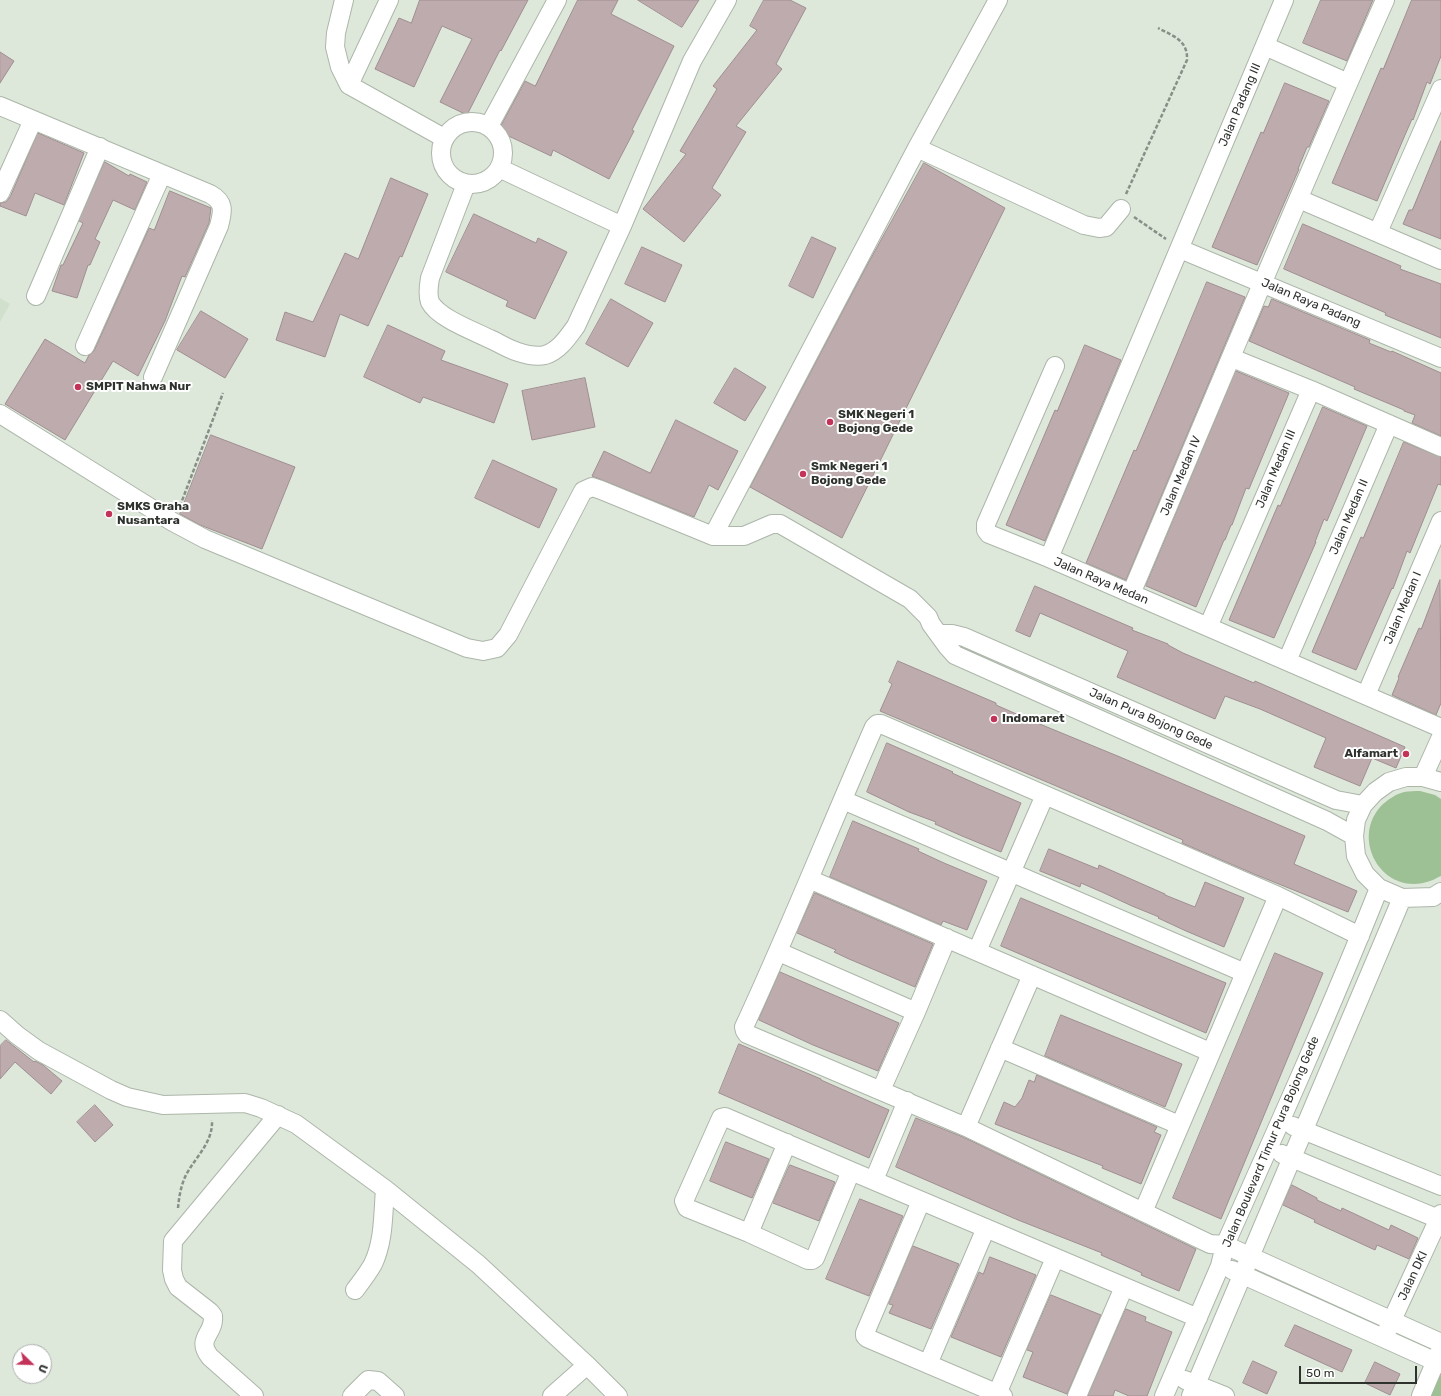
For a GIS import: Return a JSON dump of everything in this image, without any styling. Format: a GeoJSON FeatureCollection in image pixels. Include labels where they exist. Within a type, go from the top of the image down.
{"type":"FeatureCollection","features":[{"type":"Feature","properties":{"kind":"street"},"geometry":{"type":"LineString","coordinates":[[344,0],[336,33],[335,47],[340,67],[350,85],[444,138]]}},
{"type":"Feature","properties":{"kind":"street"},"geometry":{"type":"LineString","coordinates":[[350,85],[389,0]]}},
{"type":"Feature","properties":{"kind":"street"},"geometry":{"type":"LineString","coordinates":[[489,126],[557,0]]}},
{"type":"Feature","properties":{"kind":"street"},"geometry":{"type":"LineString","coordinates":[[466,184],[430,278],[428,288],[430,302],[439,312],[450,319],[517,352],[534,356],[546,355],[567,340],[576,326],[622,226],[692,61],[727,0]]}},
{"type":"Feature","properties":{"kind":"street"},"geometry":{"type":"LineString","coordinates":[[713,536],[917,148],[998,0]]}},
{"type":"Feature","properties":{"kind":"street"},"geometry":{"type":"LineString","coordinates":[[1284,0],[1264,46],[1348,83]]}},
{"type":"Feature","properties":{"kind":"street"},"geometry":{"type":"LineString","coordinates":[[1262,282],[1385,0]]}},
{"type":"Feature","properties":{"kind":"street","name":"Jalan Padang III"},"geometry":{"type":"LineString","coordinates":[[1180,249],[1264,46]]}},
{"type":"Feature","properties":{"kind":"street"},"geometry":{"type":"LineString","coordinates":[[1378,232],[1441,88]]}},
{"type":"Feature","properties":{"kind":"street"},"geometry":{"type":"LineString","coordinates":[[0,106],[218,198],[222,204],[222,214],[219,226],[153,377]]}},
{"type":"Feature","properties":{"kind":"street"},"geometry":{"type":"LineString","coordinates":[[0,193],[33,120]]}},
{"type":"Feature","properties":{"kind":"street"},"geometry":{"type":"LineString","coordinates":[[464,122],[477,122],[489,126],[497,134],[502,145],[503,157],[499,168],[490,178],[479,184],[466,184],[455,180],[446,172],[441,161],[440,149],[444,138],[452,128],[464,122]]}},
{"type":"Feature","properties":{"kind":"street"},"geometry":{"type":"LineString","coordinates":[[36,296],[100,147]]}},
{"type":"Feature","properties":{"kind":"street"},"geometry":{"type":"LineString","coordinates":[[917,148],[1084,225],[1099,228],[1106,227],[1121,209]]}},
{"type":"Feature","properties":{"kind":"street"},"geometry":{"type":"LineString","coordinates":[[499,168],[622,226]]}},
{"type":"Feature","properties":{"kind":"street"},"geometry":{"type":"LineString","coordinates":[[85,346],[162,174]]}},
{"type":"Feature","properties":{"kind":"street"},"geometry":{"type":"LineString","coordinates":[[1299,199],[1441,260]]}},
{"type":"Feature","properties":{"kind":"street","name":"Jalan Raya Padang"},"geometry":{"type":"LineString","coordinates":[[1180,249],[1441,358]]}},
{"type":"Feature","properties":{"kind":"street","name":"Jalan Raya Medan"},"geometry":{"type":"LineString","coordinates":[[1180,249],[1048,558],[1441,728]]}},
{"type":"Feature","properties":{"kind":"street","name":"Jalan Medan IV"},"geometry":{"type":"LineString","coordinates":[[1131,594],[1232,358],[1262,282]]}},
{"type":"Feature","properties":{"kind":"street"},"geometry":{"type":"LineString","coordinates":[[1232,358],[1441,447]]}},
{"type":"Feature","properties":{"kind":"street"},"geometry":{"type":"LineString","coordinates":[[1048,558],[989,534],[986,530],[986,524],[1055,366]]}},
{"type":"Feature","properties":{"kind":"street","name":"Jalan Medan III"},"geometry":{"type":"LineString","coordinates":[[1208,627],[1310,390]]}},
{"type":"Feature","properties":{"kind":"street"},"geometry":{"type":"LineString","coordinates":[[0,414],[174,522],[233,551],[467,648],[483,651],[496,648],[508,635],[583,491],[592,488],[601,490],[713,536],[744,536],[772,524],[780,524],[910,599],[928,616],[938,634],[955,655],[1327,820],[1354,836]]}},
{"type":"Feature","properties":{"kind":"street","name":"Jalan Medan II"},"geometry":{"type":"LineString","coordinates":[[1287,661],[1389,424]]}},
{"type":"Feature","properties":{"kind":"street","name":"Jalan Medan I"},"geometry":{"type":"LineString","coordinates":[[1366,695],[1441,520]]}},
{"type":"Feature","properties":{"kind":"street","name":"Jalan Pura Bojong Gede"},"geometry":{"type":"LineString","coordinates":[[938,634],[964,636],[1336,800],[1363,805]]}},
{"type":"Feature","properties":{"kind":"street"},"geometry":{"type":"LineString","coordinates":[[1360,936],[1278,896],[881,724],[877,724],[874,727],[842,800],[779,952],[744,1027],[747,1034],[966,1127],[1143,1212],[1217,1245],[1250,1257],[1441,1343]]}},
{"type":"Feature","properties":{"kind":"street"},"geometry":{"type":"LineString","coordinates":[[1423,776],[1441,737]]}},
{"type":"Feature","properties":{"kind":"street"},"geometry":{"type":"LineString","coordinates":[[1441,782],[1423,776],[1406,777],[1389,782],[1374,792],[1363,805],[1356,820],[1354,836],[1356,856],[1365,874],[1379,888],[1402,898],[1433,897],[1441,892]]}},
{"type":"Feature","properties":{"kind":"street"},"geometry":{"type":"LineString","coordinates":[[977,951],[1045,795]]}},
{"type":"Feature","properties":{"kind":"street"},"geometry":{"type":"LineString","coordinates":[[842,800],[1245,973]]}},
{"type":"Feature","properties":{"kind":"street"},"geometry":{"type":"LineString","coordinates":[[809,879],[1210,1052]]}},
{"type":"Feature","properties":{"kind":"street","name":"Jalan Boulevard Timur Pura Bojong Gede"},"geometry":{"type":"LineString","coordinates":[[1164,1396],[1220,1266],[1217,1245],[1268,1149],[1360,936],[1379,888]]}},
{"type":"Feature","properties":{"kind":"street"},"geometry":{"type":"LineString","coordinates":[[1143,1212],[1210,1052],[1278,896]]}},
{"type":"Feature","properties":{"kind":"street"},"geometry":{"type":"LineString","coordinates":[[1194,1390],[1402,898]]}},
{"type":"Feature","properties":{"kind":"street"},"geometry":{"type":"LineString","coordinates":[[881,1090],[947,938]]}},
{"type":"Feature","properties":{"kind":"street"},"geometry":{"type":"LineString","coordinates":[[779,952],[916,1012]]}},
{"type":"Feature","properties":{"kind":"street"},"geometry":{"type":"LineString","coordinates":[[966,1127],[1032,975]]}},
{"type":"Feature","properties":{"kind":"street"},"geometry":{"type":"LineString","coordinates":[[0,1020],[16,1035],[39,1050],[111,1090],[127,1097],[163,1105],[244,1103],[261,1108],[296,1124],[385,1189],[478,1264],[587,1365],[607,1393]]}},
{"type":"Feature","properties":{"kind":"street"},"geometry":{"type":"LineString","coordinates":[[1000,1048],[1179,1125]]}},
{"type":"Feature","properties":{"kind":"street"},"geometry":{"type":"LineString","coordinates":[[874,1180],[907,1102]]}},
{"type":"Feature","properties":{"kind":"street"},"geometry":{"type":"LineString","coordinates":[[254,1396],[206,1353],[204,1344],[207,1334],[213,1325],[213,1316],[178,1286],[174,1279],[172,1270],[173,1241],[278,1115]]}},
{"type":"Feature","properties":{"kind":"street"},"geometry":{"type":"LineString","coordinates":[[851,1171],[815,1258],[808,1260],[749,1233],[686,1208],[684,1201],[719,1121],[721,1118],[725,1117],[1198,1318]]}},
{"type":"Feature","properties":{"kind":"street"},"geometry":{"type":"LineString","coordinates":[[1280,1122],[1304,1130],[1441,1186]]}},
{"type":"Feature","properties":{"kind":"street"},"geometry":{"type":"LineString","coordinates":[[749,1233],[787,1143]]}},
{"type":"Feature","properties":{"kind":"street"},"geometry":{"type":"LineString","coordinates":[[1268,1149],[1440,1218]]}},
{"type":"Feature","properties":{"kind":"street"},"geometry":{"type":"LineString","coordinates":[[355,1290],[373,1263],[378,1249],[381,1237],[385,1189]]}},
{"type":"Feature","properties":{"kind":"street"},"geometry":{"type":"LineString","coordinates":[[921,1201],[865,1336],[1000,1395],[1055,1258]]}},
{"type":"Feature","properties":{"kind":"street","name":"Jalan DKI"},"geometry":{"type":"LineString","coordinates":[[1384,1339],[1440,1218]]}},
{"type":"Feature","properties":{"kind":"street"},"geometry":{"type":"LineString","coordinates":[[928,1364],[986,1228]]}},
{"type":"Feature","properties":{"kind":"street"},"geometry":{"type":"LineString","coordinates":[[1220,1266],[1243,1274],[1384,1339],[1439,1358],[1421,1396]]}},
{"type":"Feature","properties":{"kind":"street"},"geometry":{"type":"LineString","coordinates":[[1077,1396],[1124,1287]]}},
{"type":"Feature","properties":{"kind":"street"},"geometry":{"type":"LineString","coordinates":[[552,1396],[587,1365]]}},
{"type":"Feature","properties":{"kind":"street"},"geometry":{"type":"LineString","coordinates":[[1173,1377],[1194,1390],[1224,1396]]}},
{"type":"Feature","properties":{"kind":"street"},"geometry":{"type":"LineString","coordinates":[[352,1396],[368,1380],[378,1381],[396,1396]]}},
{"type":"Feature","properties":{"kind":"path"},"geometry":{"type":"LineString","coordinates":[[1158,28],[1180,40],[1188,52],[1187,60],[1121,209],[1180,249]]}},
{"type":"Feature","properties":{"kind":"path"},"geometry":{"type":"LineString","coordinates":[[174,522],[223,393]]}},
{"type":"Feature","properties":{"kind":"path"},"geometry":{"type":"LineString","coordinates":[[177,1211],[179,1197],[185,1177],[203,1150],[211,1130],[212,1122],[210,1103]]}},
{"type":"Feature","properties":{"kind":"shaded area"},"geometry":{"type":"Polygon","coordinates":[[[0,298],[10,304],[0,322],[0,298]]]}},
{"type":"Feature","properties":{"kind":"green space"},"geometry":{"type":"Polygon","coordinates":[[[1408,791],[1420,791],[1435,795],[1441,799],[1441,876],[1430,881],[1413,884],[1398,881],[1385,873],[1376,862],[1370,848],[1369,833],[1373,818],[1383,804],[1401,793],[1408,791]]]}},
{"type":"Feature","properties":{"kind":"green space"},"geometry":{"type":"Polygon","coordinates":[[[1435,1373],[1441,1375],[1441,1396],[1425,1396],[1435,1373]]]}},
{"type":"Feature","properties":{"kind":"building"},"geometry":{"type":"Polygon","coordinates":[[[420,0],[528,0],[501,51],[500,50],[467,115],[440,102],[472,39],[442,26],[414,87],[375,69],[399,18],[411,23],[420,0]]]}},
{"type":"Feature","properties":{"kind":"building"},"geometry":{"type":"Polygon","coordinates":[[[578,0],[618,0],[611,14],[674,46],[632,130],[634,131],[609,179],[553,150],[551,156],[498,131],[525,81],[535,86],[578,0]]]}},
{"type":"Feature","properties":{"kind":"building"},"geometry":{"type":"Polygon","coordinates":[[[638,0],[699,0],[682,27],[638,0]]]}},
{"type":"Feature","properties":{"kind":"building"},"geometry":{"type":"Polygon","coordinates":[[[764,0],[790,0],[806,8],[776,64],[782,69],[736,126],[746,132],[712,188],[721,195],[684,242],[643,209],[686,154],[680,151],[717,89],[713,86],[757,30],[750,26],[764,0]]]}},
{"type":"Feature","properties":{"kind":"building"},"geometry":{"type":"Polygon","coordinates":[[[1321,0],[1373,0],[1347,61],[1303,43],[1321,0]]]}},
{"type":"Feature","properties":{"kind":"building"},"geometry":{"type":"Polygon","coordinates":[[[1412,0],[1441,0],[1441,56],[1430,84],[1427,82],[1413,120],[1412,119],[1377,201],[1332,183],[1412,0]]]}},
{"type":"Feature","properties":{"kind":"building"},"geometry":{"type":"Polygon","coordinates":[[[0,52],[14,61],[0,83],[0,52]]]}},
{"type":"Feature","properties":{"kind":"building"},"geometry":{"type":"Polygon","coordinates":[[[1285,83],[1329,101],[1309,147],[1307,147],[1299,169],[1257,265],[1212,247],[1261,132],[1263,133],[1285,83]]]}},
{"type":"Feature","properties":{"kind":"building"},"geometry":{"type":"Polygon","coordinates":[[[38,133],[84,153],[64,205],[35,193],[26,216],[0,206],[0,203],[6,202],[10,197],[38,133]]]}},
{"type":"Feature","properties":{"kind":"building"},"geometry":{"type":"Polygon","coordinates":[[[1441,141],[1441,239],[1403,224],[1409,210],[1412,210],[1441,141]]]}},
{"type":"Feature","properties":{"kind":"building"},"geometry":{"type":"Polygon","coordinates":[[[105,162],[129,176],[130,174],[147,182],[135,210],[113,200],[95,239],[100,242],[90,265],[88,265],[77,298],[52,291],[61,265],[63,265],[83,223],[79,221],[105,162]]]}},
{"type":"Feature","properties":{"kind":"building"},"geometry":{"type":"Polygon","coordinates":[[[924,163],[1005,208],[842,538],[750,487],[865,269],[924,163]]]}},
{"type":"Feature","properties":{"kind":"building"},"geometry":{"type":"Polygon","coordinates":[[[391,178],[428,194],[402,257],[400,256],[368,326],[340,314],[325,357],[276,340],[285,312],[313,322],[345,253],[358,259],[391,178]]]}},
{"type":"Feature","properties":{"kind":"building"},"geometry":{"type":"Polygon","coordinates":[[[170,191],[211,208],[209,223],[185,277],[182,276],[165,321],[138,376],[113,361],[65,440],[5,404],[45,339],[85,363],[89,355],[94,351],[149,228],[154,230],[170,191]]]}},
{"type":"Feature","properties":{"kind":"building"},"geometry":{"type":"Polygon","coordinates":[[[474,214],[536,243],[538,238],[567,252],[535,319],[506,306],[508,301],[446,272],[474,214]]]}},
{"type":"Feature","properties":{"kind":"building"},"geometry":{"type":"Polygon","coordinates":[[[1303,224],[1401,266],[1400,269],[1441,284],[1441,338],[1385,315],[1386,313],[1284,269],[1303,224]]]}},
{"type":"Feature","properties":{"kind":"building"},"geometry":{"type":"Polygon","coordinates":[[[812,237],[836,248],[813,298],[789,286],[812,237]]]}},
{"type":"Feature","properties":{"kind":"building"},"geometry":{"type":"Polygon","coordinates":[[[642,247],[682,265],[665,302],[625,284],[642,247]]]}},
{"type":"Feature","properties":{"kind":"building"},"geometry":{"type":"Polygon","coordinates":[[[1207,282],[1245,297],[1126,580],[1086,563],[1134,450],[1136,451],[1207,282]]]}},
{"type":"Feature","properties":{"kind":"building"},"geometry":{"type":"Polygon","coordinates":[[[611,299],[653,323],[628,367],[586,344],[611,299]]]}},
{"type":"Feature","properties":{"kind":"building"},"geometry":{"type":"Polygon","coordinates":[[[1272,299],[1370,340],[1369,343],[1391,352],[1392,351],[1441,373],[1441,436],[1412,423],[1415,415],[1249,341],[1264,306],[1268,307],[1272,299]]]}},
{"type":"Feature","properties":{"kind":"building"},"geometry":{"type":"Polygon","coordinates":[[[201,311],[248,339],[225,378],[177,350],[201,311]]]}},
{"type":"Feature","properties":{"kind":"building"},"geometry":{"type":"Polygon","coordinates":[[[388,325],[445,351],[441,360],[508,384],[494,423],[423,397],[420,403],[364,377],[388,325]]]}},
{"type":"Feature","properties":{"kind":"building"},"geometry":{"type":"Polygon","coordinates":[[[1085,345],[1121,360],[1045,541],[1006,525],[1055,410],[1057,411],[1085,345]]]}},
{"type":"Feature","properties":{"kind":"building"},"geometry":{"type":"Polygon","coordinates":[[[735,368],[766,387],[745,421],[714,403],[735,368]]]}},
{"type":"Feature","properties":{"kind":"building"},"geometry":{"type":"Polygon","coordinates":[[[1236,371],[1289,393],[1249,489],[1246,488],[1232,525],[1224,540],[1196,607],[1146,586],[1236,371]]]}},
{"type":"Feature","properties":{"kind":"building"},"geometry":{"type":"Polygon","coordinates":[[[585,378],[595,427],[532,440],[522,391],[585,378]]]}},
{"type":"Feature","properties":{"kind":"building"},"geometry":{"type":"Polygon","coordinates":[[[1323,407],[1367,426],[1327,521],[1324,519],[1316,542],[1274,638],[1229,620],[1278,505],[1280,506],[1323,407]]]}},
{"type":"Feature","properties":{"kind":"building"},"geometry":{"type":"Polygon","coordinates":[[[676,420],[738,451],[718,490],[709,485],[694,517],[592,476],[604,451],[650,473],[676,420]]]}},
{"type":"Feature","properties":{"kind":"building"},"geometry":{"type":"Polygon","coordinates":[[[211,435],[295,467],[262,549],[200,525],[180,514],[211,435]]]}},
{"type":"Feature","properties":{"kind":"building"},"geometry":{"type":"Polygon","coordinates":[[[1404,442],[1441,457],[1441,485],[1438,484],[1410,553],[1407,551],[1393,589],[1392,588],[1356,670],[1312,652],[1361,537],[1363,538],[1404,442]]]}},
{"type":"Feature","properties":{"kind":"building"},"geometry":{"type":"Polygon","coordinates":[[[493,460],[557,489],[539,528],[475,498],[493,460]]]}},
{"type":"Feature","properties":{"kind":"building"},"geometry":{"type":"Polygon","coordinates":[[[1440,580],[1441,703],[1436,715],[1392,695],[1399,678],[1398,677],[1419,628],[1421,629],[1440,580]]]}},
{"type":"Feature","properties":{"kind":"building"},"geometry":{"type":"Polygon","coordinates":[[[1035,586],[1133,628],[1132,630],[1168,644],[1183,653],[1254,683],[1255,681],[1405,747],[1396,768],[1372,758],[1360,786],[1314,767],[1326,738],[1260,709],[1225,696],[1215,719],[1117,677],[1128,651],[1040,613],[1030,637],[1016,631],[1035,586]]]}},
{"type":"Feature","properties":{"kind":"building"},"geometry":{"type":"Polygon","coordinates":[[[898,661],[996,703],[996,705],[1030,720],[1305,836],[1294,864],[1357,891],[1348,912],[1254,874],[1182,843],[1183,840],[880,711],[892,684],[889,682],[898,661]]]}},
{"type":"Feature","properties":{"kind":"building"},"geometry":{"type":"Polygon","coordinates":[[[887,743],[1021,803],[1001,852],[935,824],[936,822],[909,812],[867,792],[887,743]]]}},
{"type":"Feature","properties":{"kind":"building"},"geometry":{"type":"Polygon","coordinates":[[[853,821],[919,849],[918,851],[987,881],[967,930],[943,921],[941,925],[830,877],[853,821]]]}},
{"type":"Feature","properties":{"kind":"building"},"geometry":{"type":"Polygon","coordinates":[[[1049,849],[1098,869],[1099,865],[1195,907],[1205,882],[1244,898],[1224,947],[1081,883],[1080,887],[1040,871],[1049,849]]]}},
{"type":"Feature","properties":{"kind":"building"},"geometry":{"type":"Polygon","coordinates":[[[815,893],[933,944],[915,987],[849,959],[834,952],[836,950],[797,933],[815,893]]]}},
{"type":"Feature","properties":{"kind":"building"},"geometry":{"type":"Polygon","coordinates":[[[1021,898],[1226,983],[1206,1033],[1001,946],[1021,898]]]}},
{"type":"Feature","properties":{"kind":"building"},"geometry":{"type":"Polygon","coordinates":[[[1275,953],[1323,973],[1221,1219],[1173,1198],[1275,953]]]}},
{"type":"Feature","properties":{"kind":"building"},"geometry":{"type":"Polygon","coordinates":[[[780,972],[899,1023],[878,1071],[813,1045],[759,1020],[780,972]]]}},
{"type":"Feature","properties":{"kind":"building"},"geometry":{"type":"Polygon","coordinates":[[[1061,1015],[1182,1064],[1165,1107],[1045,1056],[1061,1015]]]}},
{"type":"Feature","properties":{"kind":"building"},"geometry":{"type":"Polygon","coordinates":[[[6,1040],[34,1062],[35,1061],[43,1065],[62,1081],[51,1094],[15,1062],[0,1079],[0,1046],[6,1040]]]}},
{"type":"Feature","properties":{"kind":"building"},"geometry":{"type":"Polygon","coordinates":[[[739,1044],[889,1110],[869,1158],[719,1093],[739,1044]]]}},
{"type":"Feature","properties":{"kind":"building"},"geometry":{"type":"Polygon","coordinates":[[[1037,1075],[1157,1127],[1154,1132],[1161,1135],[1141,1184],[1102,1168],[1103,1166],[995,1124],[1004,1102],[1015,1107],[1022,1098],[1029,1080],[1034,1082],[1037,1075]]]}},
{"type":"Feature","properties":{"kind":"building"},"geometry":{"type":"Polygon","coordinates":[[[95,1105],[113,1125],[95,1142],[77,1122],[95,1105]]]}},
{"type":"Feature","properties":{"kind":"building"},"geometry":{"type":"Polygon","coordinates":[[[916,1118],[963,1137],[1196,1249],[1179,1291],[1141,1275],[1142,1273],[1101,1255],[1102,1253],[1018,1220],[896,1167],[916,1118]]]}},
{"type":"Feature","properties":{"kind":"building"},"geometry":{"type":"Polygon","coordinates":[[[726,1142],[769,1159],[752,1198],[710,1181],[726,1142]]]}},
{"type":"Feature","properties":{"kind":"building"},"geometry":{"type":"Polygon","coordinates":[[[790,1165],[835,1182],[819,1221],[773,1203],[790,1165]]]}},
{"type":"Feature","properties":{"kind":"building"},"geometry":{"type":"Polygon","coordinates":[[[1292,1185],[1317,1198],[1317,1200],[1341,1211],[1342,1208],[1389,1230],[1391,1225],[1418,1238],[1409,1259],[1377,1245],[1375,1250],[1314,1222],[1315,1220],[1283,1205],[1292,1185]]]}},
{"type":"Feature","properties":{"kind":"building"},"geometry":{"type":"Polygon","coordinates":[[[860,1199],[903,1216],[869,1296],[826,1279],[860,1199]]]}},
{"type":"Feature","properties":{"kind":"building"},"geometry":{"type":"Polygon","coordinates":[[[913,1246],[959,1264],[931,1329],[889,1313],[893,1305],[889,1304],[913,1246]]]}},
{"type":"Feature","properties":{"kind":"building"},"geometry":{"type":"Polygon","coordinates":[[[990,1257],[1036,1275],[1001,1357],[951,1337],[979,1272],[983,1274],[990,1257]]]}},
{"type":"Feature","properties":{"kind":"building"},"geometry":{"type":"Polygon","coordinates":[[[1051,1295],[1101,1315],[1067,1394],[1023,1377],[1033,1352],[1027,1350],[1051,1295]]]}},
{"type":"Feature","properties":{"kind":"building"},"geometry":{"type":"Polygon","coordinates":[[[1126,1309],[1146,1317],[1145,1321],[1172,1332],[1147,1396],[1129,1396],[1115,1390],[1113,1396],[1088,1396],[1126,1309]]]}},
{"type":"Feature","properties":{"kind":"building"},"geometry":{"type":"Polygon","coordinates":[[[1295,1325],[1352,1350],[1342,1372],[1285,1346],[1295,1325]]]}},
{"type":"Feature","properties":{"kind":"building"},"geometry":{"type":"Polygon","coordinates":[[[1253,1361],[1277,1372],[1267,1394],[1243,1383],[1253,1361]]]}},
{"type":"Feature","properties":{"kind":"building"},"geometry":{"type":"Polygon","coordinates":[[[1375,1362],[1400,1374],[1390,1395],[1365,1383],[1375,1362]]]}},
{"type":"Feature","properties":{"kind":"place","name":"SMPIT Nahwa Nur"},"geometry":{"type":"Point","coordinates":[78,387]}},
{"type":"Feature","properties":{"kind":"place","name":"SMK Negeri 1 Bojong Gede"},"geometry":{"type":"Point","coordinates":[830,422]}},
{"type":"Feature","properties":{"kind":"place","name":"Smk Negeri 1 Bojong Gede"},"geometry":{"type":"Point","coordinates":[803,474]}},
{"type":"Feature","properties":{"kind":"place","name":"SMKS Graha Nusantara"},"geometry":{"type":"Point","coordinates":[109,514]}},
{"type":"Feature","properties":{"kind":"place","name":"Indomaret"},"geometry":{"type":"Point","coordinates":[994,719]}},
{"type":"Feature","properties":{"kind":"place","name":"Alfamart"},"geometry":{"type":"Point","coordinates":[1406,754]}}]}
